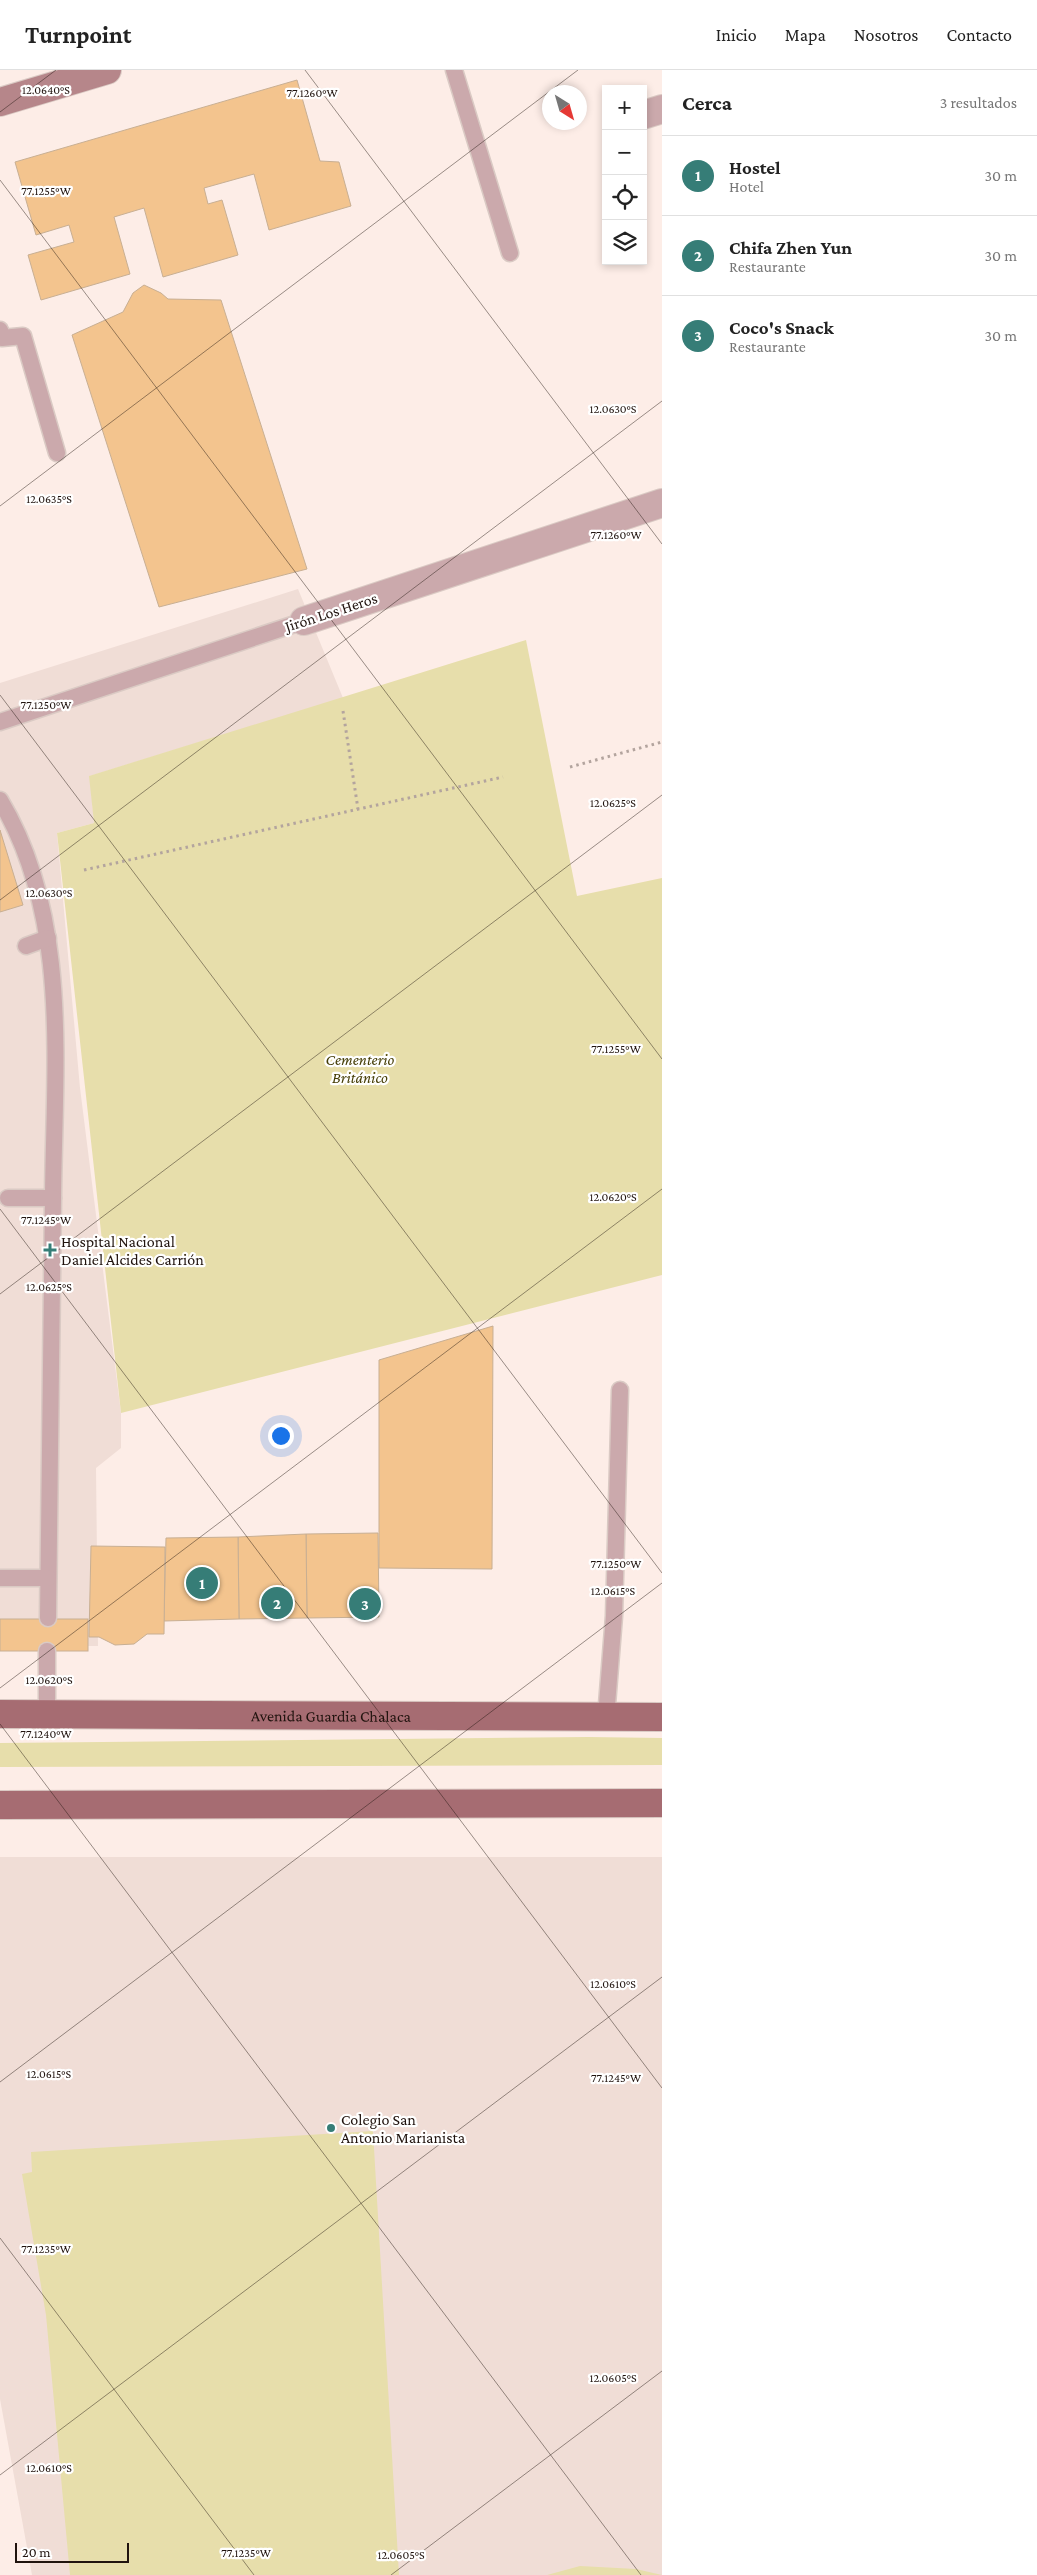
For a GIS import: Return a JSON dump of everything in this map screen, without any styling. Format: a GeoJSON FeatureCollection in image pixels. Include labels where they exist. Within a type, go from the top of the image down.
{"type":"FeatureCollection","features":[{"type":"Feature","properties":{"kind":"main road","name":"Avenida Guardia Chalaca"},"geometry":{"type":"LineString","coordinates":[[0,1714],[662,1717]]}},
{"type":"Feature","properties":{"kind":"main road"},"geometry":{"type":"LineString","coordinates":[[0,1805],[662,1803]]}},
{"type":"Feature","properties":{"kind":"street"},"geometry":{"type":"LineString","coordinates":[[0,102],[107,70]]}},
{"type":"Feature","properties":{"kind":"street"},"geometry":{"type":"LineString","coordinates":[[647,115],[662,109]]}},
{"type":"Feature","properties":{"kind":"street","name":"Jirón Los Heros"},"geometry":{"type":"LineString","coordinates":[[304,621],[662,503]]}},
{"type":"Feature","properties":{"kind":"lane"},"geometry":{"type":"LineString","coordinates":[[454,70],[510,253]]}},
{"type":"Feature","properties":{"kind":"lane"},"geometry":{"type":"LineString","coordinates":[[0,330],[2,338],[23,336],[57,452]]}},
{"type":"Feature","properties":{"kind":"lane","name":"Jirón Los Heros"},"geometry":{"type":"LineString","coordinates":[[0,722],[304,621]]}},
{"type":"Feature","properties":{"kind":"lane"},"geometry":{"type":"LineString","coordinates":[[0,800],[17,829],[33,876],[48,938],[55,1015],[48,1618]]}},
{"type":"Feature","properties":{"kind":"lane"},"geometry":{"type":"LineString","coordinates":[[26,946],[48,938]]}},
{"type":"Feature","properties":{"kind":"lane"},"geometry":{"type":"LineString","coordinates":[[8,1198],[53,1198]]}},
{"type":"Feature","properties":{"kind":"lane"},"geometry":{"type":"LineString","coordinates":[[606,1717],[614,1616],[620,1390]]}},
{"type":"Feature","properties":{"kind":"lane"},"geometry":{"type":"LineString","coordinates":[[0,1578],[48,1578]]}},
{"type":"Feature","properties":{"kind":"lane"},"geometry":{"type":"LineString","coordinates":[[47,1714],[48,1651]]}},
{"type":"Feature","properties":{"kind":"path"},"geometry":{"type":"LineString","coordinates":[[342,711],[358,809]]}},
{"type":"Feature","properties":{"kind":"path"},"geometry":{"type":"LineString","coordinates":[[570,767],[662,742]]}},
{"type":"Feature","properties":{"kind":"path"},"geometry":{"type":"LineString","coordinates":[[84,870],[503,777]]}},
{"type":"Feature","properties":{"kind":"shaded area","name":"Hospital Nacional Daniel Alcides Carrión"},"geometry":{"type":"Polygon","coordinates":[[[298,589],[343,698],[90,776],[94,823],[57,833],[80,1088],[121,1413],[121,1448],[96,1468],[98,1646],[0,1646],[0,683],[298,589]]]}},
{"type":"Feature","properties":{"kind":"shaded area","name":"Colegio San Antonio Marianista"},"geometry":{"type":"Polygon","coordinates":[[[0,1857],[662,1857],[662,2575],[32,2575],[0,2399],[0,1857]]]}},
{"type":"Feature","properties":{"kind":"green space","name":"Cementerio Británico"},"geometry":{"type":"Polygon","coordinates":[[[526,640],[577,896],[662,878],[662,1275],[121,1413],[57,833],[94,823],[89,776],[526,640]]]}},
{"type":"Feature","properties":{"kind":"green space"},"geometry":{"type":"Polygon","coordinates":[[[588,1737],[662,1738],[662,1765],[0,1767],[0,1743],[588,1737]]]}},
{"type":"Feature","properties":{"kind":"green space"},"geometry":{"type":"Polygon","coordinates":[[[373,2131],[399,2575],[70,2575],[46,2315],[22,2174],[32,2172],[31,2152],[373,2131]]]}},
{"type":"Feature","properties":{"kind":"green space"},"geometry":{"type":"Polygon","coordinates":[[[580,2566],[636,2569],[662,2575],[547,2575],[580,2566]]]}},
{"type":"Feature","properties":{"kind":"building"},"geometry":{"type":"Polygon","coordinates":[[[297,80],[320,161],[339,162],[351,206],[269,230],[254,174],[204,188],[208,204],[222,200],[238,255],[163,277],[144,208],[114,217],[130,274],[41,300],[28,255],[74,242],[69,225],[36,235],[15,162],[297,80]]]}},
{"type":"Feature","properties":{"kind":"building"},"geometry":{"type":"Polygon","coordinates":[[[144,285],[161,293],[168,299],[221,300],[307,569],[159,607],[72,335],[123,312],[133,293],[144,285]]]}},
{"type":"Feature","properties":{"kind":"building"},"geometry":{"type":"Polygon","coordinates":[[[0,830],[23,905],[0,912],[0,830]]]}},
{"type":"Feature","properties":{"kind":"building"},"geometry":{"type":"Polygon","coordinates":[[[493,1326],[492,1569],[379,1568],[379,1360],[493,1326]]]}},
{"type":"Feature","properties":{"kind":"building"},"geometry":{"type":"Polygon","coordinates":[[[378,1533],[379,1617],[307,1618],[306,1534],[378,1533]]]}},
{"type":"Feature","properties":{"kind":"building"},"geometry":{"type":"Polygon","coordinates":[[[306,1534],[307,1618],[239,1619],[238,1537],[306,1534]]]}},
{"type":"Feature","properties":{"kind":"building"},"geometry":{"type":"Polygon","coordinates":[[[238,1537],[239,1619],[164,1621],[166,1538],[238,1537]]]}},
{"type":"Feature","properties":{"kind":"building"},"geometry":{"type":"Polygon","coordinates":[[[91,1546],[165,1547],[164,1634],[147,1634],[134,1644],[115,1645],[99,1637],[89,1637],[91,1546]]]}},
{"type":"Feature","properties":{"kind":"building"},"geometry":{"type":"Polygon","coordinates":[[[0,1619],[88,1619],[88,1651],[0,1651],[0,1619]]]}},
{"type":"Feature","properties":{"kind":"place","name":"Hospital Nacional Daniel Alcides Carrión"},"geometry":{"type":"Point","coordinates":[50,1250]}},
{"type":"Feature","properties":{"kind":"place","name":"Hostel"},"geometry":{"type":"Point","coordinates":[202,1583]}},
{"type":"Feature","properties":{"kind":"place","name":"Chifa Zhen Yun"},"geometry":{"type":"Point","coordinates":[277,1603]}},
{"type":"Feature","properties":{"kind":"place","name":"Coco's Snack"},"geometry":{"type":"Point","coordinates":[365,1604]}},
{"type":"Feature","properties":{"kind":"place","name":"Colegio San Antonio Marianista"},"geometry":{"type":"Point","coordinates":[331,2128]}}]}
